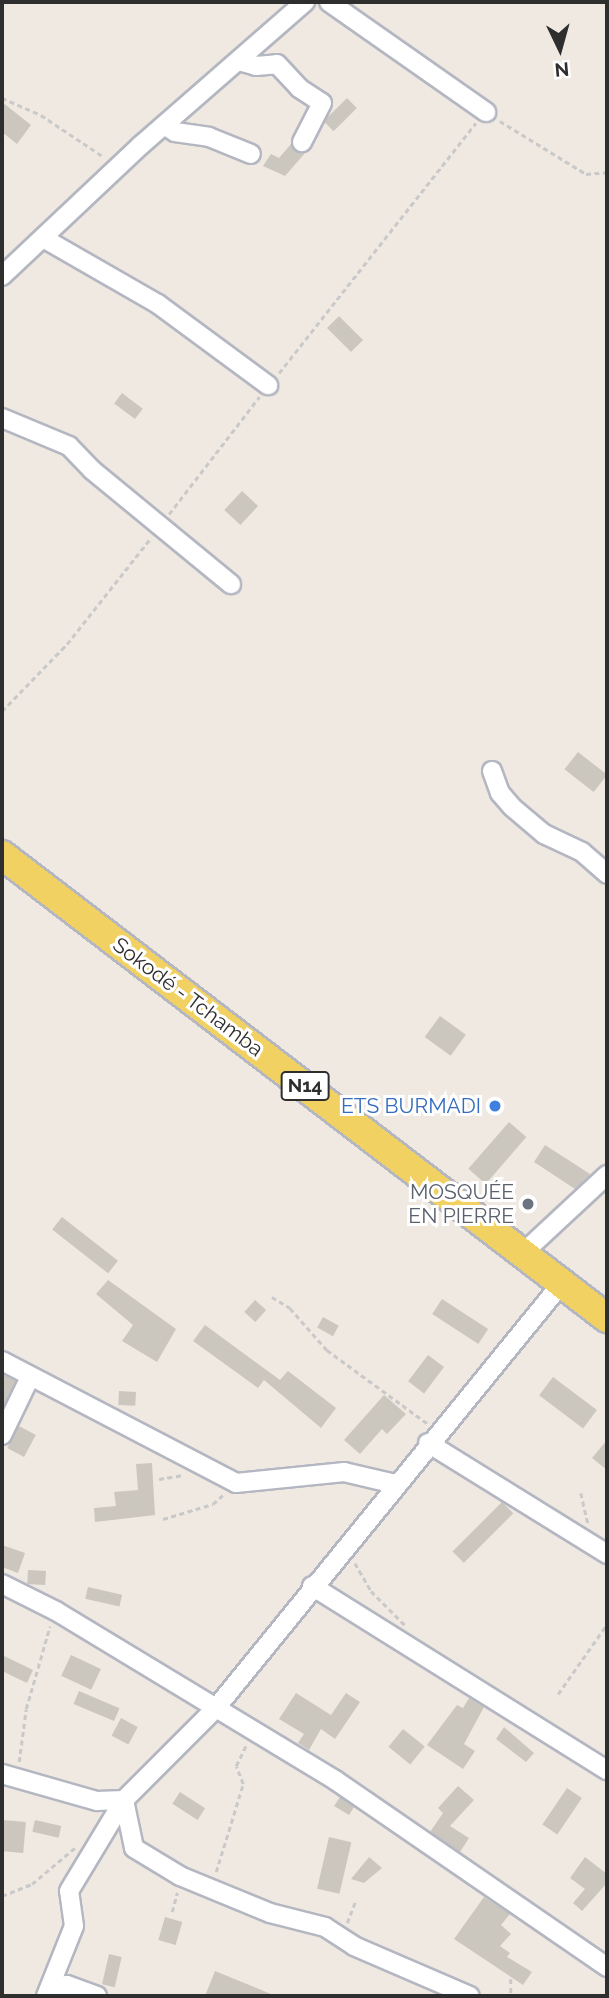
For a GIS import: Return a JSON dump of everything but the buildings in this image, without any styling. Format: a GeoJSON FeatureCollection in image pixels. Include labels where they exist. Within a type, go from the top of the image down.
{"type":"FeatureCollection","features":[{"type":"Feature","properties":{"kind":"main road","name":"Sokodé - Tchamba"},"geometry":{"type":"LineString","coordinates":[[2,855],[607,1318]]}},
{"type":"Feature","properties":{"kind":"street"},"geometry":{"type":"LineString","coordinates":[[2,276],[164,125],[305,2]]}},
{"type":"Feature","properties":{"kind":"street"},"geometry":{"type":"LineString","coordinates":[[329,2],[486,112]]}},
{"type":"Feature","properties":{"kind":"street"},"geometry":{"type":"LineString","coordinates":[[239,61],[256,66],[277,64],[299,88],[322,103],[302,142]]}},
{"type":"Feature","properties":{"kind":"street"},"geometry":{"type":"LineString","coordinates":[[164,125],[251,154]]}},
{"type":"Feature","properties":{"kind":"street"},"geometry":{"type":"LineString","coordinates":[[43,238],[158,304],[268,384]]}},
{"type":"Feature","properties":{"kind":"street"},"geometry":{"type":"LineString","coordinates":[[2,418],[69,446],[231,584]]}},
{"type":"Feature","properties":{"kind":"street"},"geometry":{"type":"LineString","coordinates":[[492,771],[500,793],[512,807],[544,834],[582,852],[607,874]]}},
{"type":"Feature","properties":{"kind":"street"},"geometry":{"type":"LineString","coordinates":[[523,1253],[607,1175]]}},
{"type":"Feature","properties":{"kind":"street"},"geometry":{"type":"LineString","coordinates":[[97,1996],[55,1985],[74,1926],[69,1891],[124,1800],[216,1708],[428,1443],[562,1283]]}},
{"type":"Feature","properties":{"kind":"street"},"geometry":{"type":"LineString","coordinates":[[2,1361],[236,1483],[344,1472],[395,1484]]}},
{"type":"Feature","properties":{"kind":"street"},"geometry":{"type":"LineString","coordinates":[[2,1435],[30,1377]]}},
{"type":"Feature","properties":{"kind":"street"},"geometry":{"type":"LineString","coordinates":[[428,1443],[607,1554]]}},
{"type":"Feature","properties":{"kind":"street"},"geometry":{"type":"LineString","coordinates":[[2,1584],[56,1611],[335,1780],[607,1967]]}},
{"type":"Feature","properties":{"kind":"street"},"geometry":{"type":"LineString","coordinates":[[312,1586],[607,1770]]}},
{"type":"Feature","properties":{"kind":"street"},"geometry":{"type":"LineString","coordinates":[[10,1777],[97,1801],[124,1800]]}},
{"type":"Feature","properties":{"kind":"street"},"geometry":{"type":"LineString","coordinates":[[124,1800],[134,1848],[184,1878],[270,1913],[325,1927],[354,1946],[470,1996]]}},
{"type":"Feature","properties":{"kind":"path"},"geometry":{"type":"LineString","coordinates":[[2,98],[41,115],[118,167]]}},
{"type":"Feature","properties":{"kind":"path"},"geometry":{"type":"LineString","coordinates":[[2,711],[67,644],[268,384],[294,358],[444,160],[486,112],[586,174],[607,172]]}},
{"type":"Feature","properties":{"kind":"path"},"geometry":{"type":"LineString","coordinates":[[272,1297],[290,1308],[327,1350],[416,1419],[441,1428]]}},
{"type":"Feature","properties":{"kind":"path"},"geometry":{"type":"LineString","coordinates":[[163,1519],[213,1504],[236,1483]]}},
{"type":"Feature","properties":{"kind":"path"},"geometry":{"type":"LineString","coordinates":[[581,1493],[590,1529]]}},
{"type":"Feature","properties":{"kind":"path"},"geometry":{"type":"LineString","coordinates":[[347,1544],[371,1591],[412,1630]]}},
{"type":"Feature","properties":{"kind":"path"},"geometry":{"type":"LineString","coordinates":[[10,1777],[26,1709],[56,1611]]}},
{"type":"Feature","properties":{"kind":"path"},"geometry":{"type":"LineString","coordinates":[[558,1694],[607,1624]]}},
{"type":"Feature","properties":{"kind":"path"},"geometry":{"type":"LineString","coordinates":[[211,1888],[243,1784],[236,1766],[253,1731]]}},
{"type":"Feature","properties":{"kind":"path"},"geometry":{"type":"LineString","coordinates":[[2,1896],[32,1884],[80,1844]]}},
{"type":"Feature","properties":{"kind":"path"},"geometry":{"type":"LineString","coordinates":[[172,1912],[184,1878]]}},
{"type":"Feature","properties":{"kind":"path"},"geometry":{"type":"LineString","coordinates":[[511,1979],[512,1996]]}},
{"type":"Feature","properties":{"kind":"place","name":"ETS BURMADI"},"geometry":{"type":"Point","coordinates":[495,1106]}},
{"type":"Feature","properties":{"kind":"place","name":"MOSQUÉE EN PIERRE"},"geometry":{"type":"Point","coordinates":[528,1204]}}]}
